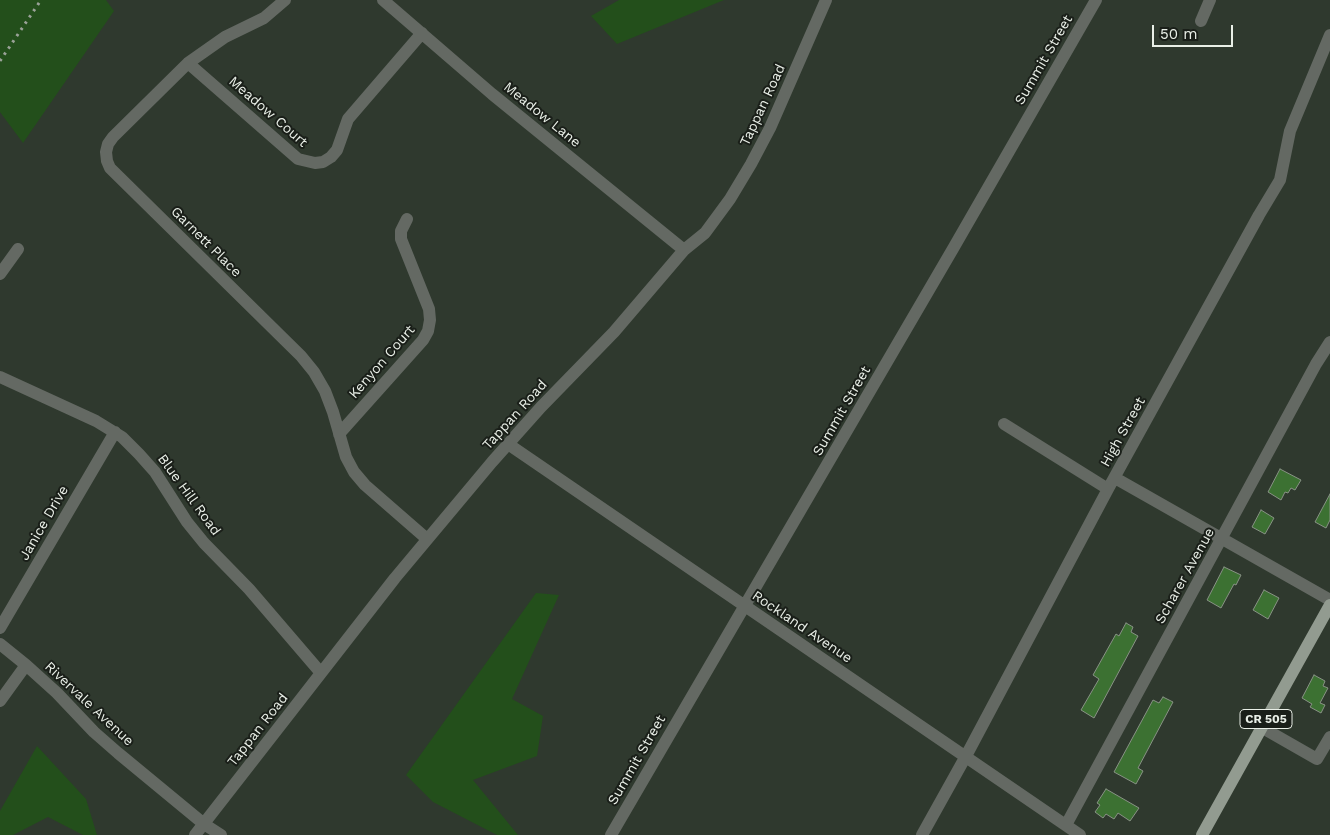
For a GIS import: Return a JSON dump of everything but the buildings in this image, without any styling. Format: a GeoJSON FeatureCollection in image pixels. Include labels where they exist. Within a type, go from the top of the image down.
{"type":"FeatureCollection","features":[{"type":"Feature","properties":{"kind":"main road","name":"CR 505"},"geometry":{"type":"LineString","coordinates":[[1202,835],[1330,605]]}},
{"type":"Feature","properties":{"kind":"street","name":"Garnett Place"},"geometry":{"type":"LineString","coordinates":[[285,0],[264,18],[225,37],[188,62],[112,137],[108,144],[106,161],[110,168],[301,356],[326,391],[346,457],[354,472],[365,485],[427,539]]}},
{"type":"Feature","properties":{"kind":"street","name":"Meadow Lane"},"geometry":{"type":"LineString","coordinates":[[383,0],[492,94],[684,250]]}},
{"type":"Feature","properties":{"kind":"street","name":"Tappan Road"},"geometry":{"type":"LineString","coordinates":[[195,835],[427,539],[508,444],[614,332],[684,250],[705,233],[730,200],[770,128],[826,0]]}},
{"type":"Feature","properties":{"kind":"street","name":"Summit Street"},"geometry":{"type":"LineString","coordinates":[[611,835],[1096,0]]}},
{"type":"Feature","properties":{"kind":"street"},"geometry":{"type":"LineString","coordinates":[[1201,20],[1210,0]]}},
{"type":"Feature","properties":{"kind":"street","name":"Meadow Court"},"geometry":{"type":"LineString","coordinates":[[188,62],[298,159],[315,163],[323,162],[337,150],[348,119],[422,33]]}},
{"type":"Feature","properties":{"kind":"street","name":"High Street"},"geometry":{"type":"LineString","coordinates":[[922,835],[1112,483],[1280,180],[1290,131],[1330,35]]}},
{"type":"Feature","properties":{"kind":"street","name":"Kenyon Court"},"geometry":{"type":"LineString","coordinates":[[339,434],[423,340],[428,331],[429,309],[401,239],[401,231],[407,219]]}},
{"type":"Feature","properties":{"kind":"street"},"geometry":{"type":"LineString","coordinates":[[0,274],[18,249]]}},
{"type":"Feature","properties":{"kind":"street","name":"Scharer Avenue"},"geometry":{"type":"LineString","coordinates":[[1066,825],[1316,364],[1330,342]]}},
{"type":"Feature","properties":{"kind":"street","name":"Blue Hill Road"},"geometry":{"type":"LineString","coordinates":[[0,377],[90,418],[115,432],[139,454],[155,472],[187,522],[204,543],[250,589],[321,673]]}},
{"type":"Feature","properties":{"kind":"street"},"geometry":{"type":"LineString","coordinates":[[1004,424],[1112,483],[1223,538],[1330,600]]}},
{"type":"Feature","properties":{"kind":"street","name":"Janice Drive"},"geometry":{"type":"LineString","coordinates":[[0,628],[115,432]]}},
{"type":"Feature","properties":{"kind":"street","name":"Rockland Avenue"},"geometry":{"type":"LineString","coordinates":[[508,444],[1080,835]]}},
{"type":"Feature","properties":{"kind":"street","name":"Rivervale Avenue"},"geometry":{"type":"LineString","coordinates":[[0,644],[57,693],[94,732],[204,824],[220,835]]}},
{"type":"Feature","properties":{"kind":"street"},"geometry":{"type":"LineString","coordinates":[[0,701],[26,665]]}},
{"type":"Feature","properties":{"kind":"street"},"geometry":{"type":"LineString","coordinates":[[1262,727],[1317,759],[1330,737]]}},
{"type":"Feature","properties":{"kind":"green space"},"geometry":{"type":"Polygon","coordinates":[[[0,0],[106,0],[114,11],[23,143],[0,112],[0,0]]]}},
{"type":"Feature","properties":{"kind":"green space"},"geometry":{"type":"Polygon","coordinates":[[[619,0],[724,0],[617,44],[591,16],[619,0]]]}},
{"type":"Feature","properties":{"kind":"green space"},"geometry":{"type":"Polygon","coordinates":[[[536,593],[559,595],[512,699],[543,716],[537,756],[473,780],[518,835],[497,835],[433,802],[406,775],[536,593]]]}},
{"type":"Feature","properties":{"kind":"green space"},"geometry":{"type":"Polygon","coordinates":[[[37,746],[86,799],[97,835],[83,835],[48,817],[13,835],[0,835],[0,811],[37,746]]]}},
{"type":"Feature","properties":{"kind":"railway"},"geometry":{"type":"LineString","coordinates":[[0,61],[41,0]]}}]}
